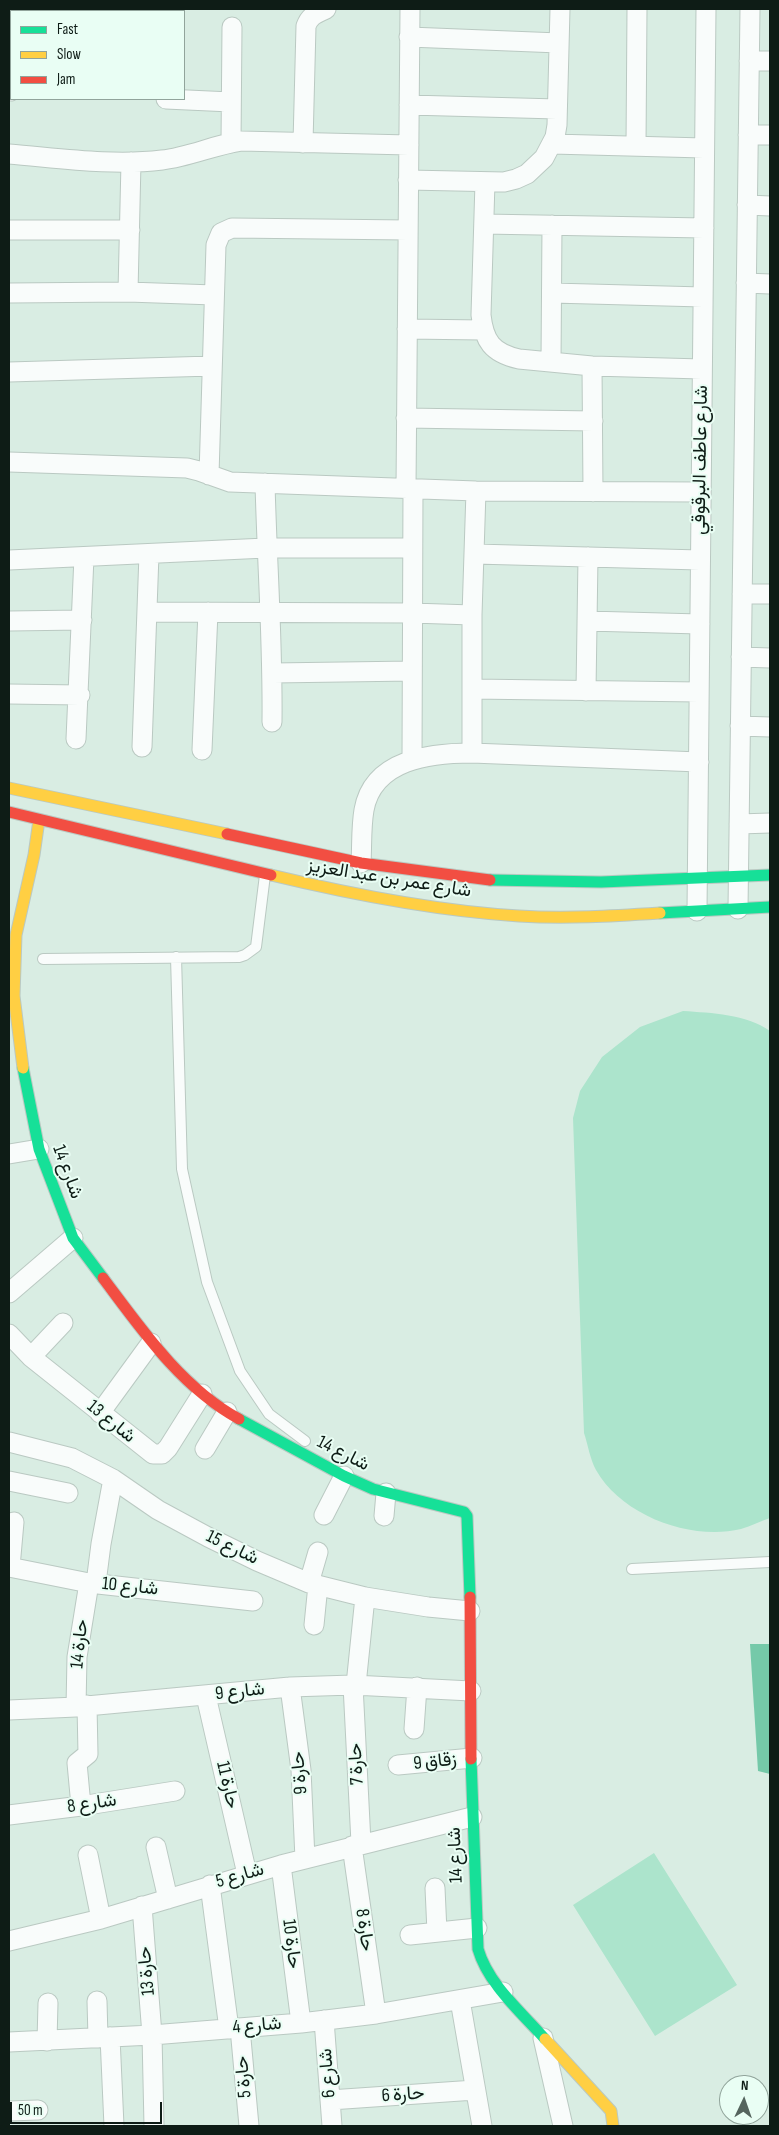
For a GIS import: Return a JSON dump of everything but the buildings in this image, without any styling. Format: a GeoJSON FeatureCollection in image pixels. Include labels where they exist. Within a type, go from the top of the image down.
{"type":"FeatureCollection","features":[{"type":"Feature","properties":{"kind":"street"},"geometry":{"type":"LineString","coordinates":[[303,143],[306,26],[309,18],[316,12],[326,9]]}},
{"type":"Feature","properties":{"kind":"street"},"geometry":{"type":"LineString","coordinates":[[410,9],[406,418],[412,548],[412,760]]}},
{"type":"Feature","properties":{"kind":"street"},"geometry":{"type":"LineString","coordinates":[[408,180],[504,182],[527,174],[544,158],[552,144],[557,125],[560,9]]}},
{"type":"Feature","properties":{"kind":"street"},"geometry":{"type":"LineString","coordinates":[[636,146],[637,9]]}},
{"type":"Feature","properties":{"kind":"street","name":"شارع عاطف البرقوقي"},"geometry":{"type":"LineString","coordinates":[[697,912],[706,9]]}},
{"type":"Feature","properties":{"kind":"street"},"geometry":{"type":"LineString","coordinates":[[738,909],[750,9]]}},
{"type":"Feature","properties":{"kind":"street"},"geometry":{"type":"LineString","coordinates":[[231,143],[232,27]]}},
{"type":"Feature","properties":{"kind":"street"},"geometry":{"type":"LineString","coordinates":[[409,37],[559,43]]}},
{"type":"Feature","properties":{"kind":"street"},"geometry":{"type":"LineString","coordinates":[[750,61],[770,62]]}},
{"type":"Feature","properties":{"kind":"street"},"geometry":{"type":"LineString","coordinates":[[185,100],[231,102]]}},
{"type":"Feature","properties":{"kind":"street"},"geometry":{"type":"LineString","coordinates":[[409,105],[557,109]]}},
{"type":"Feature","properties":{"kind":"street"},"geometry":{"type":"LineString","coordinates":[[748,135],[770,135]]}},
{"type":"Feature","properties":{"kind":"street"},"geometry":{"type":"LineString","coordinates":[[9,154],[131,162],[162,160],[191,155],[206,148],[240,141],[408,146]]}},
{"type":"Feature","properties":{"kind":"street"},"geometry":{"type":"LineString","coordinates":[[552,144],[704,148]]}},
{"type":"Feature","properties":{"kind":"street"},"geometry":{"type":"LineString","coordinates":[[128,292],[131,162]]}},
{"type":"Feature","properties":{"kind":"street"},"geometry":{"type":"LineString","coordinates":[[485,182],[481,315],[483,330],[488,342],[496,350],[507,356],[592,366],[702,369]]}},
{"type":"Feature","properties":{"kind":"street"},"geometry":{"type":"LineString","coordinates":[[747,205],[770,206]]}},
{"type":"Feature","properties":{"kind":"street"},"geometry":{"type":"LineString","coordinates":[[484,224],[704,228]]}},
{"type":"Feature","properties":{"kind":"street"},"geometry":{"type":"LineString","coordinates":[[551,362],[552,225]]}},
{"type":"Feature","properties":{"kind":"street"},"geometry":{"type":"LineString","coordinates":[[209,476],[217,238],[226,229],[408,230]]}},
{"type":"Feature","properties":{"kind":"street"},"geometry":{"type":"LineString","coordinates":[[9,230],[130,230]]}},
{"type":"Feature","properties":{"kind":"street"},"geometry":{"type":"LineString","coordinates":[[746,284],[770,284]]}},
{"type":"Feature","properties":{"kind":"street"},"geometry":{"type":"LineString","coordinates":[[9,293],[128,292],[214,295]]}},
{"type":"Feature","properties":{"kind":"street"},"geometry":{"type":"LineString","coordinates":[[552,293],[703,297]]}},
{"type":"Feature","properties":{"kind":"street"},"geometry":{"type":"LineString","coordinates":[[407,328],[483,330]]}},
{"type":"Feature","properties":{"kind":"street"},"geometry":{"type":"LineString","coordinates":[[9,372],[212,366]]}},
{"type":"Feature","properties":{"kind":"street"},"geometry":{"type":"LineString","coordinates":[[592,366],[593,492]]}},
{"type":"Feature","properties":{"kind":"street"},"geometry":{"type":"LineString","coordinates":[[406,418],[593,421]]}},
{"type":"Feature","properties":{"kind":"street"},"geometry":{"type":"LineString","coordinates":[[9,462],[187,468],[199,470],[209,476],[230,482],[476,491],[701,492]]}},
{"type":"Feature","properties":{"kind":"street"},"geometry":{"type":"LineString","coordinates":[[265,483],[268,614],[273,674],[272,722]]}},
{"type":"Feature","properties":{"kind":"street"},"geometry":{"type":"LineString","coordinates":[[472,753],[472,615],[476,491]]}},
{"type":"Feature","properties":{"kind":"street"},"geometry":{"type":"LineString","coordinates":[[9,560],[266,548],[412,548]]}},
{"type":"Feature","properties":{"kind":"street"},"geometry":{"type":"LineString","coordinates":[[142,747],[149,554]]}},
{"type":"Feature","properties":{"kind":"street"},"geometry":{"type":"LineString","coordinates":[[475,554],[700,560]]}},
{"type":"Feature","properties":{"kind":"street"},"geometry":{"type":"LineString","coordinates":[[76,739],[80,695],[84,556]]}},
{"type":"Feature","properties":{"kind":"street"},"geometry":{"type":"LineString","coordinates":[[586,691],[588,557]]}},
{"type":"Feature","properties":{"kind":"street"},"geometry":{"type":"LineString","coordinates":[[742,594],[770,594]]}},
{"type":"Feature","properties":{"kind":"street"},"geometry":{"type":"LineString","coordinates":[[148,612],[472,615]]}},
{"type":"Feature","properties":{"kind":"street"},"geometry":{"type":"LineString","coordinates":[[202,750],[208,612]]}},
{"type":"Feature","properties":{"kind":"street"},"geometry":{"type":"LineString","coordinates":[[9,621],[82,620]]}},
{"type":"Feature","properties":{"kind":"street"},"geometry":{"type":"LineString","coordinates":[[588,621],[700,624]]}},
{"type":"Feature","properties":{"kind":"street"},"geometry":{"type":"LineString","coordinates":[[741,657],[770,658]]}},
{"type":"Feature","properties":{"kind":"street"},"geometry":{"type":"LineString","coordinates":[[273,674],[412,671]]}},
{"type":"Feature","properties":{"kind":"street"},"geometry":{"type":"LineString","coordinates":[[472,689],[699,692]]}},
{"type":"Feature","properties":{"kind":"street"},"geometry":{"type":"LineString","coordinates":[[9,694],[80,695]]}},
{"type":"Feature","properties":{"kind":"street"},"geometry":{"type":"LineString","coordinates":[[740,726],[770,727]]}},
{"type":"Feature","properties":{"kind":"street"},"geometry":{"type":"LineString","coordinates":[[362,863],[364,810],[369,792],[381,777],[399,765],[412,760],[449,753],[472,753],[699,762]]}},
{"type":"Feature","properties":{"kind":"street","name":"شارع عمر بن عبد العزيز"},"geometry":{"type":"LineString","coordinates":[[9,788],[362,863],[485,880],[601,882],[770,875]]}},
{"type":"Feature","properties":{"kind":"street","name":"شارع عمر بن عبد العزيز"},"geometry":{"type":"LineString","coordinates":[[9,812],[325,888],[382,898],[519,916],[591,917],[770,908]]}},
{"type":"Feature","properties":{"kind":"street","name":"شارع 14"},"geometry":{"type":"LineString","coordinates":[[39,820],[32,863],[16,935],[11,996],[21,1061],[39,1149],[73,1238],[151,1343],[202,1394],[227,1412],[344,1476],[386,1493],[464,1512],[468,1523],[472,1817],[478,1949],[482,1963],[503,1992],[611,2111],[613,2126]]}},
{"type":"Feature","properties":{"kind":"street"},"geometry":{"type":"LineString","coordinates":[[739,824],[770,824]]}},
{"type":"Feature","properties":{"kind":"street"},"geometry":{"type":"LineString","coordinates":[[9,1154],[39,1149]]}},
{"type":"Feature","properties":{"kind":"street"},"geometry":{"type":"LineString","coordinates":[[9,1293],[73,1238]]}},
{"type":"Feature","properties":{"kind":"street"},"geometry":{"type":"LineString","coordinates":[[31,1357],[63,1323]]}},
{"type":"Feature","properties":{"kind":"street","name":"شارع 13"},"geometry":{"type":"LineString","coordinates":[[9,1334],[31,1357],[153,1454],[162,1454],[168,1448],[202,1394]]}},
{"type":"Feature","properties":{"kind":"street"},"geometry":{"type":"LineString","coordinates":[[100,1413],[151,1343]]}},
{"type":"Feature","properties":{"kind":"street"},"geometry":{"type":"LineString","coordinates":[[205,1449],[227,1412]]}},
{"type":"Feature","properties":{"kind":"street","name":"شارع 15"},"geometry":{"type":"LineString","coordinates":[[9,1442],[72,1458],[113,1480],[158,1510],[208,1537],[257,1561],[314,1584],[365,1597],[428,1607],[470,1611]]}},
{"type":"Feature","properties":{"kind":"street"},"geometry":{"type":"LineString","coordinates":[[324,1515],[344,1476]]}},
{"type":"Feature","properties":{"kind":"street","name":"حارة 14"},"geometry":{"type":"LineString","coordinates":[[81,1806],[77,1763],[88,1754],[77,1657],[113,1480]]}},
{"type":"Feature","properties":{"kind":"street"},"geometry":{"type":"LineString","coordinates":[[9,1481],[68,1493]]}},
{"type":"Feature","properties":{"kind":"street"},"geometry":{"type":"LineString","coordinates":[[384,1516],[386,1493]]}},
{"type":"Feature","properties":{"kind":"street"},"geometry":{"type":"LineString","coordinates":[[9,1567],[14,1522]]}},
{"type":"Feature","properties":{"kind":"street"},"geometry":{"type":"LineString","coordinates":[[314,1625],[314,1584],[318,1552]]}},
{"type":"Feature","properties":{"kind":"street","name":"شارع 10"},"geometry":{"type":"LineString","coordinates":[[9,1567],[92,1583],[253,1601]]}},
{"type":"Feature","properties":{"kind":"street","name":"حارة 7"},"geometry":{"type":"LineString","coordinates":[[356,1845],[355,1685],[365,1597]]}},
{"type":"Feature","properties":{"kind":"street","name":"شارع 9"},"geometry":{"type":"LineString","coordinates":[[9,1710],[206,1696],[290,1687],[355,1685],[471,1690]]}},
{"type":"Feature","properties":{"kind":"street","name":"حارة 9"},"geometry":{"type":"LineString","coordinates":[[290,1687],[302,1770],[305,1859]]}},
{"type":"Feature","properties":{"kind":"street"},"geometry":{"type":"LineString","coordinates":[[414,1729],[417,1687]]}},
{"type":"Feature","properties":{"kind":"street","name":"حارة 11"},"geometry":{"type":"LineString","coordinates":[[206,1696],[248,1874]]}},
{"type":"Feature","properties":{"kind":"street","name":"زقاق 9"},"geometry":{"type":"LineString","coordinates":[[398,1765],[472,1758]]}},
{"type":"Feature","properties":{"kind":"street","name":"شارع 8"},"geometry":{"type":"LineString","coordinates":[[9,1815],[175,1791]]}},
{"type":"Feature","properties":{"kind":"street","name":"شارع 5"},"geometry":{"type":"LineString","coordinates":[[9,1941],[102,1919],[281,1865],[472,1817]]}},
{"type":"Feature","properties":{"kind":"street","name":"حارة 8"},"geometry":{"type":"LineString","coordinates":[[356,1845],[376,2014]]}},
{"type":"Feature","properties":{"kind":"street"},"geometry":{"type":"LineString","coordinates":[[156,1847],[168,1899]]}},
{"type":"Feature","properties":{"kind":"street"},"geometry":{"type":"LineString","coordinates":[[88,1855],[102,1919]]}},
{"type":"Feature","properties":{"kind":"street","name":"حارة 10"},"geometry":{"type":"LineString","coordinates":[[281,1865],[301,2023]]}},
{"type":"Feature","properties":{"kind":"street"},"geometry":{"type":"LineString","coordinates":[[210,1885],[235,2028]]}},
{"type":"Feature","properties":{"kind":"street"},"geometry":{"type":"LineString","coordinates":[[435,1888],[437,1932]]}},
{"type":"Feature","properties":{"kind":"street","name":"حارة 13"},"geometry":{"type":"LineString","coordinates":[[142,1906],[152,2035],[154,2126]]}},
{"type":"Feature","properties":{"kind":"street"},"geometry":{"type":"LineString","coordinates":[[410,1935],[476,1928]]}},
{"type":"Feature","properties":{"kind":"street","name":"شارع 4"},"geometry":{"type":"LineString","coordinates":[[9,2042],[152,2035],[301,2023],[376,2014],[503,1992]]}},
{"type":"Feature","properties":{"kind":"street"},"geometry":{"type":"LineString","coordinates":[[98,2000],[114,2126]]}},
{"type":"Feature","properties":{"kind":"street"},"geometry":{"type":"LineString","coordinates":[[460,2000],[482,2126]]}},
{"type":"Feature","properties":{"kind":"street"},"geometry":{"type":"LineString","coordinates":[[47,2041],[48,2003]]}},
{"type":"Feature","properties":{"kind":"street","name":"شارع 6"},"geometry":{"type":"LineString","coordinates":[[324,2020],[332,2126]]}},
{"type":"Feature","properties":{"kind":"street","name":"حارة 5"},"geometry":{"type":"LineString","coordinates":[[235,2028],[249,2126]]}},
{"type":"Feature","properties":{"kind":"street"},"geometry":{"type":"LineString","coordinates":[[542,2037],[563,2126]]}},
{"type":"Feature","properties":{"kind":"street","name":"حارة 6"},"geometry":{"type":"LineString","coordinates":[[330,2100],[476,2090]]}},
{"type":"Feature","properties":{"kind":"street"},"geometry":{"type":"LineString","coordinates":[[9,2111],[38,2110]]}},
{"type":"Feature","properties":{"kind":"lane"},"geometry":{"type":"LineString","coordinates":[[43,959],[239,957],[251,952],[256,947],[265,874]]}},
{"type":"Feature","properties":{"kind":"lane"},"geometry":{"type":"LineString","coordinates":[[176,957],[182,1169],[207,1282],[240,1371],[269,1414],[311,1445]]}},
{"type":"Feature","properties":{"kind":"lane"},"geometry":{"type":"LineString","coordinates":[[632,1569],[770,1562]]}},
{"type":"Feature","properties":{"kind":"shaded area"},"geometry":{"type":"Polygon","coordinates":[[[683,1011],[740,1018],[761,1025],[770,1031],[770,1518],[741,1529],[721,1532],[680,1528],[640,1512],[623,1500],[608,1486],[596,1470],[584,1433],[573,1118],[580,1091],[602,1057],[640,1027],[683,1011]]]}},
{"type":"Feature","properties":{"kind":"shaded area"},"geometry":{"type":"Polygon","coordinates":[[[750,1644],[770,1644],[770,1774],[758,1771],[750,1644]]]}},
{"type":"Feature","properties":{"kind":"shaded area"},"geometry":{"type":"Polygon","coordinates":[[[654,1853],[737,1985],[655,2036],[573,1905],[654,1853]]]}},
{"type":"Feature","properties":{"kind":"traffic: fast"},"geometry":{"type":"LineString","coordinates":[[490,880],[601,882],[770,875]]}},
{"type":"Feature","properties":{"kind":"traffic: fast"},"geometry":{"type":"LineString","coordinates":[[660,913],[770,907]]}},
{"type":"Feature","properties":{"kind":"traffic: fast"},"geometry":{"type":"LineString","coordinates":[[23,1068],[39,1149],[73,1238],[103,1278]]}},
{"type":"Feature","properties":{"kind":"traffic: fast"},"geometry":{"type":"LineString","coordinates":[[239,1419],[344,1476],[373,1489],[464,1512],[467,1516],[470,1597]]}},
{"type":"Feature","properties":{"kind":"traffic: fast"},"geometry":{"type":"LineString","coordinates":[[471,1759],[478,1949],[489,1974],[497,1986],[545,2039]]}},
{"type":"Feature","properties":{"kind":"traffic: slow"},"geometry":{"type":"LineString","coordinates":[[9,788],[227,834]]}},
{"type":"Feature","properties":{"kind":"traffic: slow"},"geometry":{"type":"LineString","coordinates":[[23,1068],[14,996],[16,935],[34,855],[39,820]]}},
{"type":"Feature","properties":{"kind":"traffic: slow"},"geometry":{"type":"LineString","coordinates":[[271,875],[394,901],[488,914],[572,917],[660,913]]}},
{"type":"Feature","properties":{"kind":"traffic: slow"},"geometry":{"type":"LineString","coordinates":[[545,2039],[611,2111],[613,2126]]}},
{"type":"Feature","properties":{"kind":"traffic: jam"},"geometry":{"type":"LineString","coordinates":[[9,812],[271,875]]}},
{"type":"Feature","properties":{"kind":"traffic: jam"},"geometry":{"type":"LineString","coordinates":[[227,834],[361,863],[490,880]]}},
{"type":"Feature","properties":{"kind":"traffic: jam"},"geometry":{"type":"LineString","coordinates":[[103,1278],[148,1337],[181,1374],[218,1406],[239,1419]]}},
{"type":"Feature","properties":{"kind":"traffic: jam"},"geometry":{"type":"LineString","coordinates":[[470,1597],[471,1759]]}}]}
